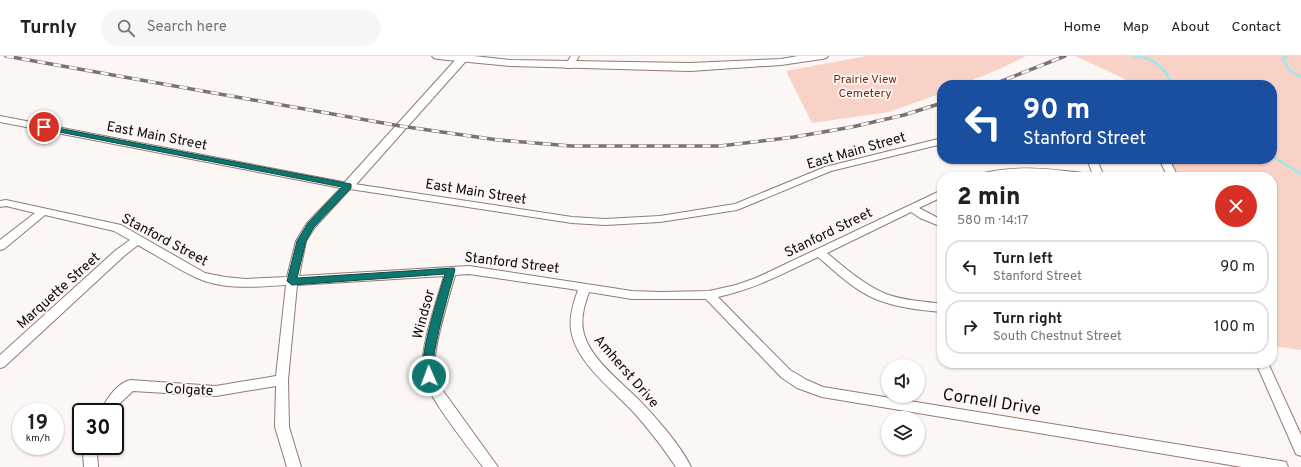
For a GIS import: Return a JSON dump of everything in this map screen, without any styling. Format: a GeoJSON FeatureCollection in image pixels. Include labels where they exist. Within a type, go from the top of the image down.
{"type":"FeatureCollection","features":[{"type":"Feature","properties":{"kind":"main road"},"geometry":{"type":"LineString","coordinates":[[438,56],[690,67],[781,62],[822,56]]}},
{"type":"Feature","properties":{"kind":"street"},"geometry":{"type":"LineString","coordinates":[[294,467],[282,427],[282,380],[292,281],[301,241],[311,225],[348,186],[463,57]]}},
{"type":"Feature","properties":{"kind":"street","name":"East Main Street"},"geometry":{"type":"LineString","coordinates":[[0,118],[348,186],[572,220],[605,222],[660,220],[737,207],[828,169],[937,142]]}},
{"type":"Feature","properties":{"kind":"street"},"geometry":{"type":"LineString","coordinates":[[1000,172],[1023,170],[1042,172]]}},
{"type":"Feature","properties":{"kind":"street","name":"Stanford Street"},"geometry":{"type":"LineString","coordinates":[[0,204],[6,203],[117,228],[202,276],[225,281],[246,283],[292,281],[451,270],[490,272],[632,295],[660,296],[709,295],[737,289],[760,281],[937,196]]}},
{"type":"Feature","properties":{"kind":"street"},"geometry":{"type":"LineString","coordinates":[[912,208],[924,216],[937,222]]}},
{"type":"Feature","properties":{"kind":"street"},"geometry":{"type":"LineString","coordinates":[[0,246],[44,211]]}},
{"type":"Feature","properties":{"kind":"street","name":"Marquette Street"},"geometry":{"type":"LineString","coordinates":[[0,363],[120,253],[137,240]]}},
{"type":"Feature","properties":{"kind":"street"},"geometry":{"type":"LineString","coordinates":[[820,253],[853,280],[876,295],[900,302],[937,307]]}},
{"type":"Feature","properties":{"kind":"street","name":"Windsor"},"geometry":{"type":"LineString","coordinates":[[451,270],[430,348],[428,363],[429,376],[436,391],[491,467]]}},
{"type":"Feature","properties":{"kind":"street","name":"Amherst Drive"},"geometry":{"type":"LineString","coordinates":[[585,288],[578,306],[576,322],[578,337],[584,348],[664,438],[684,467]]}},
{"type":"Feature","properties":{"kind":"street","name":"Cornell Drive"},"geometry":{"type":"LineString","coordinates":[[709,295],[786,374],[802,384],[822,392],[1281,467]]}},
{"type":"Feature","properties":{"kind":"street"},"geometry":{"type":"LineString","coordinates":[[1264,368],[1301,450]]}},
{"type":"Feature","properties":{"kind":"street","name":"Colgate"},"geometry":{"type":"LineString","coordinates":[[111,403],[130,385],[216,391],[282,380]]}},
{"type":"Feature","properties":{"kind":"street"},"geometry":{"type":"LineString","coordinates":[[90,455],[91,467]]}},
{"type":"Feature","properties":{"kind":"green space","name":"Prairie View Cemetery"},"geometry":{"type":"Polygon","coordinates":[[[867,56],[1026,56],[973,80],[937,80],[937,95],[889,112],[812,123],[786,71],[867,56]]]}},
{"type":"Feature","properties":{"kind":"green space"},"geometry":{"type":"Polygon","coordinates":[[[1075,56],[1301,56],[1301,350],[1277,347],[1277,172],[1176,172],[1172,164],[1277,164],[1277,80],[1125,80],[1075,56]]]}},
{"type":"Feature","properties":{"kind":"waterway"},"geometry":{"type":"LineString","coordinates":[[1134,56],[1143,57],[1155,62],[1162,68],[1170,80]]}},
{"type":"Feature","properties":{"kind":"waterway"},"geometry":{"type":"LineString","coordinates":[[1287,56],[1283,58],[1289,70],[1301,77]]}},
{"type":"Feature","properties":{"kind":"waterway"},"geometry":{"type":"LineString","coordinates":[[1277,159],[1301,174]]}},
{"type":"Feature","properties":{"kind":"railway"},"geometry":{"type":"LineString","coordinates":[[6,56],[400,126],[498,140],[571,146],[720,146],[794,137],[852,127],[904,115],[937,105]]}},
{"type":"Feature","properties":{"kind":"railway"},"geometry":{"type":"LineString","coordinates":[[1005,80],[1065,56]]}},
{"type":"Feature","properties":{"kind":"route"},"geometry":{"type":"LineString","coordinates":[[44,127],[348,186],[311,225],[301,241],[292,281],[451,270],[430,348],[428,363],[429,376]]}}]}
